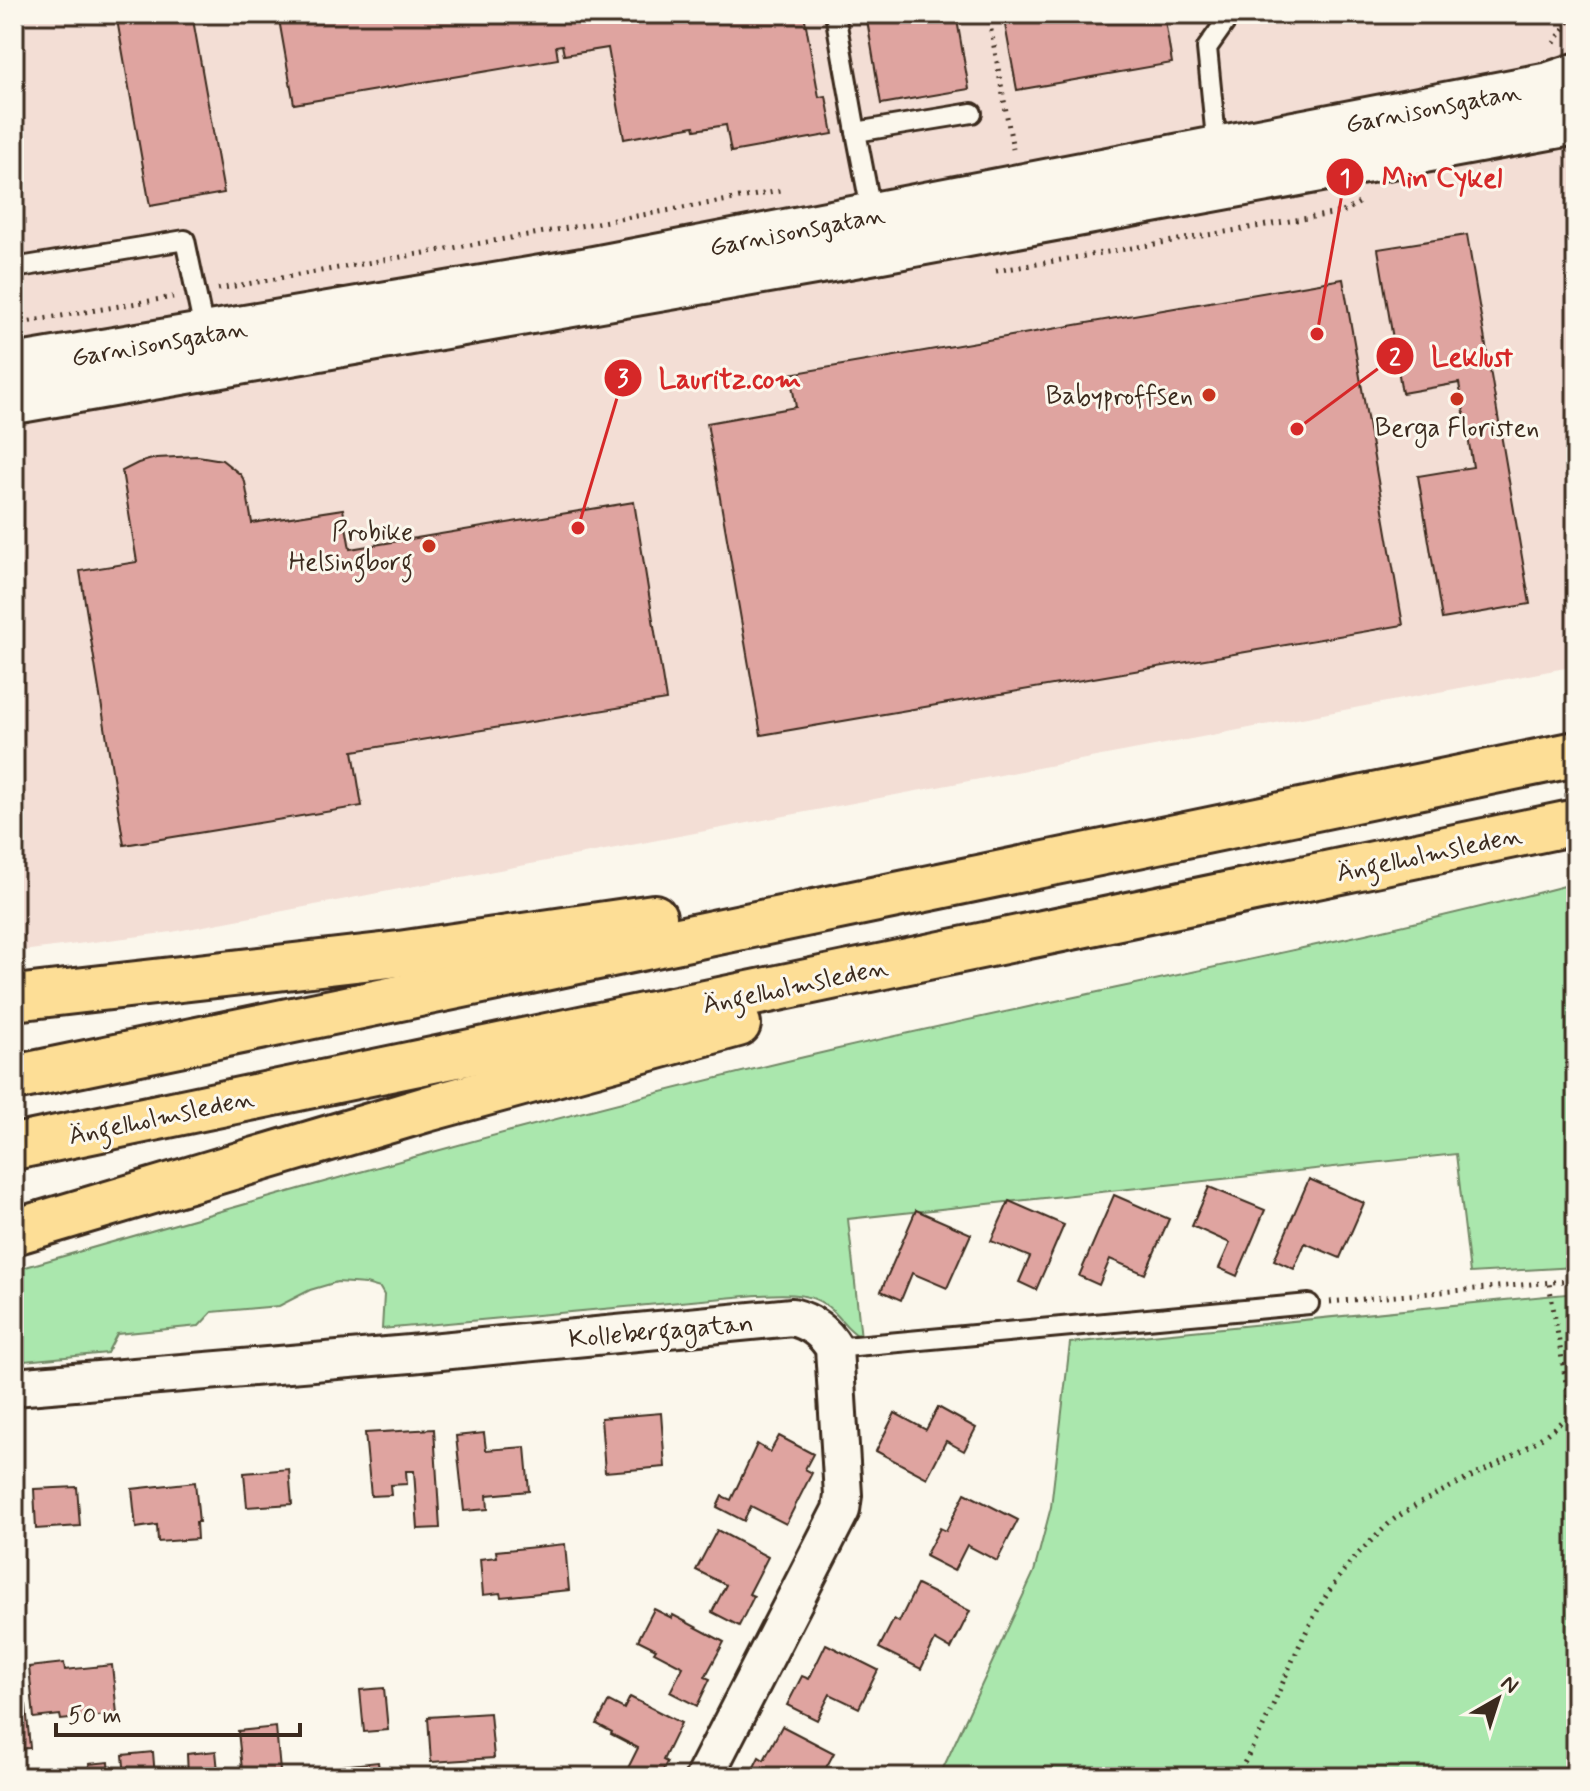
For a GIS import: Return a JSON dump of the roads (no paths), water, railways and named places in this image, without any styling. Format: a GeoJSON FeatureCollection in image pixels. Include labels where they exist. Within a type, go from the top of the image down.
{"type":"FeatureCollection","features":[{"type":"Feature","properties":{"kind":"highway"},"geometry":{"type":"LineString","coordinates":[[14,1078],[1576,754]]}},
{"type":"Feature","properties":{"kind":"highway","name":"Ängelholmsleden"},"geometry":{"type":"LineString","coordinates":[[14,1147],[1576,822]]}},
{"type":"Feature","properties":{"kind":"highway"},"geometry":{"type":"LineString","coordinates":[[14,998],[399,954],[657,917],[840,906]]}},
{"type":"Feature","properties":{"kind":"highway"},"geometry":{"type":"LineString","coordinates":[[14,1232],[427,1109],[738,1024],[948,981],[1063,929]]}},
{"type":"Feature","properties":{"kind":"street","name":"Garnisonsgatan"},"geometry":{"type":"LineString","coordinates":[[14,367],[583,271],[1549,85],[1564,61]]}},
{"type":"Feature","properties":{"kind":"street","name":"Garnisonsgatan"},"geometry":{"type":"LineString","coordinates":[[14,401],[821,261],[1576,122]]}},
{"type":"Feature","properties":{"kind":"street","name":"Kollebergagatan"},"geometry":{"type":"LineString","coordinates":[[14,1387],[410,1354],[792,1317],[817,1328],[827,1336],[834,1348]]}},
{"type":"Feature","properties":{"kind":"street"},"geometry":{"type":"LineString","coordinates":[[704,1777],[841,1510],[843,1495],[834,1348]]}},
{"type":"Feature","properties":{"kind":"lane"},"geometry":{"type":"LineString","coordinates":[[835,14],[872,215]]}},
{"type":"Feature","properties":{"kind":"lane"},"geometry":{"type":"LineString","coordinates":[[1217,149],[1207,48],[1231,14]]}},
{"type":"Feature","properties":{"kind":"lane"},"geometry":{"type":"LineString","coordinates":[[856,132],[972,113]]}},
{"type":"Feature","properties":{"kind":"lane"},"geometry":{"type":"LineString","coordinates":[[14,268],[185,240],[205,335]]}},
{"type":"Feature","properties":{"kind":"lane"},"geometry":{"type":"LineString","coordinates":[[834,1348],[1309,1304]]}},
{"type":"Feature","properties":{"kind":"place","name":"Min Cykel"},"geometry":{"type":"Point","coordinates":[1317,334]}},
{"type":"Feature","properties":{"kind":"place","name":"Babyproffsen"},"geometry":{"type":"Point","coordinates":[1209,395]}},
{"type":"Feature","properties":{"kind":"place","name":"Berga Floristen"},"geometry":{"type":"Point","coordinates":[1457,399]}},
{"type":"Feature","properties":{"kind":"place","name":"Leklust"},"geometry":{"type":"Point","coordinates":[1297,429]}},
{"type":"Feature","properties":{"kind":"place","name":"Lauritz.com"},"geometry":{"type":"Point","coordinates":[578,528]}},
{"type":"Feature","properties":{"kind":"place","name":"Probike Helsingborg"},"geometry":{"type":"Point","coordinates":[429,546]}}]}
